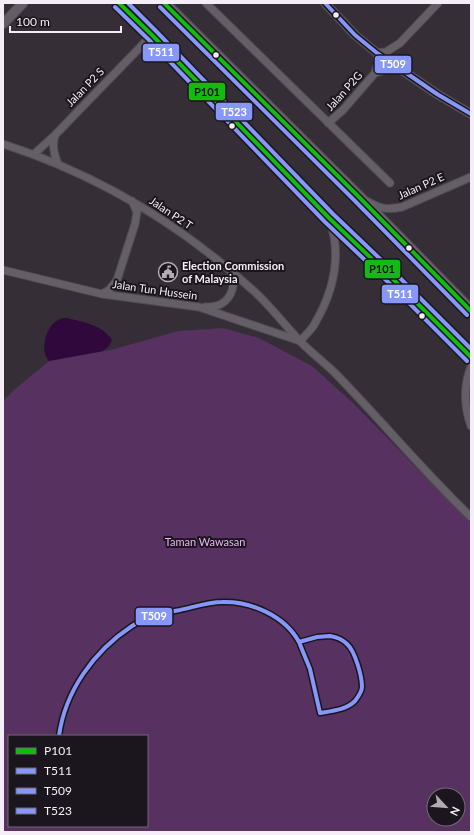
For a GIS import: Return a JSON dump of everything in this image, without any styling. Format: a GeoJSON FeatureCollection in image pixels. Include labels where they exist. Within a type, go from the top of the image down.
{"type":"FeatureCollection","features":[{"type":"Feature","properties":{"kind":"main road"},"geometry":{"type":"LineString","coordinates":[[3,24],[23,3]]}},
{"type":"Feature","properties":{"kind":"main road"},"geometry":{"type":"LineString","coordinates":[[119,3],[152,35],[329,218],[471,357]]}},
{"type":"Feature","properties":{"kind":"main road"},"geometry":{"type":"LineString","coordinates":[[164,3],[471,311]]}},
{"type":"Feature","properties":{"kind":"street"},"geometry":{"type":"LineString","coordinates":[[206,3],[390,183]]}},
{"type":"Feature","properties":{"kind":"street"},"geometry":{"type":"LineString","coordinates":[[325,3],[355,36],[377,53],[437,94],[471,114]]}},
{"type":"Feature","properties":{"kind":"street"},"geometry":{"type":"LineString","coordinates":[[377,53],[386,52],[400,43],[438,3]]}},
{"type":"Feature","properties":{"kind":"street","name":"Jalan P2 S"},"geometry":{"type":"LineString","coordinates":[[34,154],[55,135],[152,35]]}},
{"type":"Feature","properties":{"kind":"street"},"geometry":{"type":"LineString","coordinates":[[375,73],[378,63],[377,53]]}},
{"type":"Feature","properties":{"kind":"street"},"geometry":{"type":"LineString","coordinates":[[375,73],[390,69],[404,71]]}},
{"type":"Feature","properties":{"kind":"street","name":"Jalan P2G"},"geometry":{"type":"LineString","coordinates":[[328,123],[343,110],[375,73]]}},
{"type":"Feature","properties":{"kind":"street"},"geometry":{"type":"LineString","coordinates":[[55,135],[53,144],[58,164]]}},
{"type":"Feature","properties":{"kind":"street","name":"Jalan P2 T"},"geometry":{"type":"LineString","coordinates":[[3,144],[34,154],[81,174],[132,201],[172,225],[210,253],[257,294],[300,341],[334,372],[448,495],[471,517]]}},
{"type":"Feature","properties":{"kind":"street","name":"Jalan P2 E"},"geometry":{"type":"LineString","coordinates":[[358,196],[381,208],[392,209],[416,202],[443,188],[471,177]]}},
{"type":"Feature","properties":{"kind":"street"},"geometry":{"type":"LineString","coordinates":[[102,294],[109,290],[117,280],[133,231],[137,218],[137,212],[132,201]]}},
{"type":"Feature","properties":{"kind":"street"},"geometry":{"type":"LineString","coordinates":[[300,341],[314,325],[332,283],[336,257],[336,242],[329,218]]}},
{"type":"Feature","properties":{"kind":"street"},"geometry":{"type":"LineString","coordinates":[[199,307],[214,307],[226,300],[230,295],[234,281],[232,274],[228,269]]}},
{"type":"Feature","properties":{"kind":"street","name":"Jalan Tun Hussein"},"geometry":{"type":"LineString","coordinates":[[3,270],[102,294],[199,307],[300,341]]}},
{"type":"Feature","properties":{"kind":"street"},"geometry":{"type":"LineString","coordinates":[[471,367],[465,388],[465,404],[471,426]]}},
{"type":"Feature","properties":{"kind":"green space","name":"Taman Wawasan"},"geometry":{"type":"Polygon","coordinates":[[[223,328],[259,338],[312,366],[353,403],[471,523],[471,832],[3,832],[3,401],[49,361],[111,350],[178,331],[223,328]]]}},
{"type":"Feature","properties":{"kind":"shaded area"},"geometry":{"type":"Polygon","coordinates":[[[62,318],[92,325],[103,331],[112,340],[109,346],[103,351],[49,361],[46,357],[44,345],[48,332],[55,322],[62,318]]]}},
{"type":"Feature","properties":{"kind":"transit line","name":"P101"},"geometry":{"type":"LineString","coordinates":[[119,3],[152,35],[329,218],[471,357]]}},
{"type":"Feature","properties":{"kind":"transit line","name":"T523"},"geometry":{"type":"LineString","coordinates":[[128,3],[333,214],[471,349]]}},
{"type":"Feature","properties":{"kind":"transit line","name":"P101"},"geometry":{"type":"LineString","coordinates":[[164,3],[471,311]]}},
{"type":"Feature","properties":{"kind":"transit line","name":"T509"},"geometry":{"type":"LineString","coordinates":[[325,3],[355,35],[377,53],[437,94],[471,114]]}},
{"type":"Feature","properties":{"kind":"transit line","name":"T511"},"geometry":{"type":"LineString","coordinates":[[115,7],[148,39],[325,222],[467,361]]}},
{"type":"Feature","properties":{"kind":"transit line","name":"T511"},"geometry":{"type":"LineString","coordinates":[[160,7],[467,315]]}},
{"type":"Feature","properties":{"kind":"transit line","name":"T509"},"geometry":{"type":"LineString","coordinates":[[59,735],[62,719],[68,703],[75,688],[94,660],[105,647],[118,636],[137,623],[149,618],[168,612],[212,603],[233,602],[255,607],[276,618],[293,633],[299,642]]}},
{"type":"Feature","properties":{"kind":"transit line","name":"T509"},"geometry":{"type":"LineString","coordinates":[[330,636],[345,642],[350,647],[359,670],[362,689],[355,701],[351,704],[339,710],[320,713],[310,669],[299,642],[317,637],[330,636]]}},
{"type":"Feature","properties":{"kind":"place","name":"Election Commission of Malaysia"},"geometry":{"type":"Point","coordinates":[168,272]}}]}
